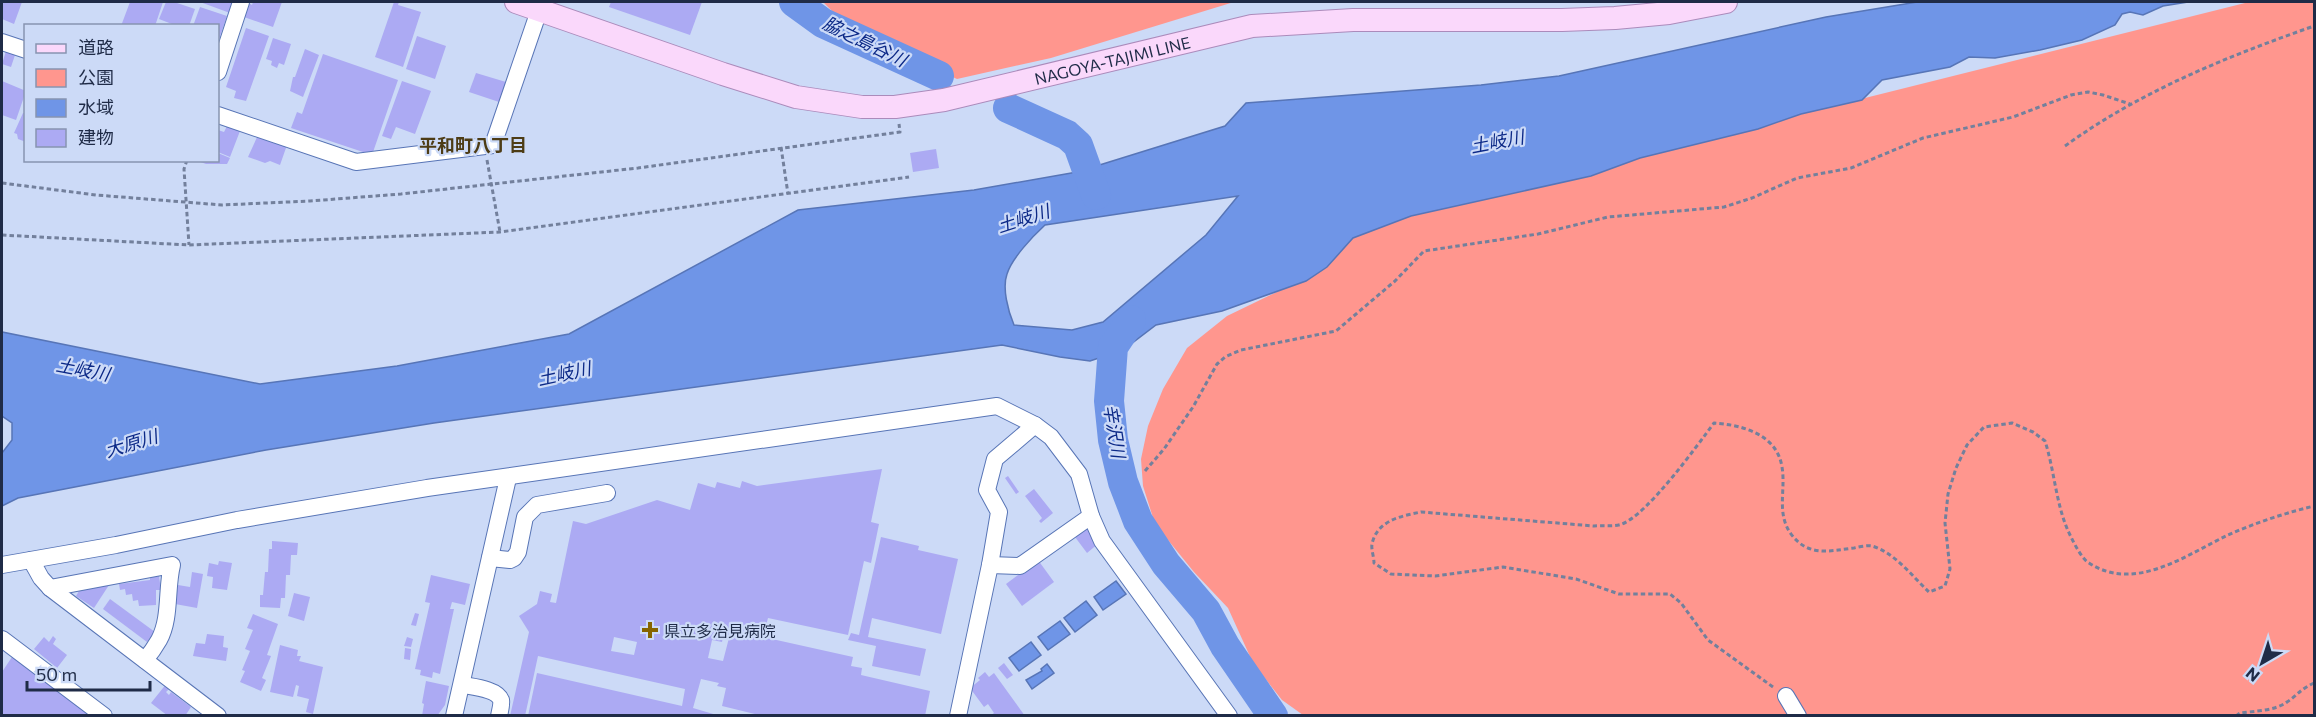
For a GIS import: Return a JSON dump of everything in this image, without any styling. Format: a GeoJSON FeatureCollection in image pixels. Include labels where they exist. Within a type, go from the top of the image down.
{"type":"FeatureCollection","features":[{"type":"Feature","properties":{"kind":"main road","name":"NAGOYA-TAJIMI LINE"},"geometry":{"type":"LineString","coordinates":[[516,2],[541,5],[723,74],[796,97],[839,105],[895,107],[944,100],[1252,26],[1353,20],[1615,18],[1669,13],[1726,2]]}},
{"type":"Feature","properties":{"kind":"street"},"geometry":{"type":"LineString","coordinates":[[219,69],[241,2]]}},
{"type":"Feature","properties":{"kind":"street"},"geometry":{"type":"LineString","coordinates":[[219,115],[356,162],[493,145],[541,5]]}},
{"type":"Feature","properties":{"kind":"street"},"geometry":{"type":"LineString","coordinates":[[2,42],[24,49]]}},
{"type":"Feature","properties":{"kind":"street"},"geometry":{"type":"LineString","coordinates":[[2,565],[237,519],[426,488],[997,406],[1035,424],[1051,437],[1078,474],[1091,516],[1102,541],[1229,716]]}},
{"type":"Feature","properties":{"kind":"street"},"geometry":{"type":"LineString","coordinates":[[963,714],[999,512],[987,490],[995,459],[1035,424]]}},
{"type":"Feature","properties":{"kind":"street"},"geometry":{"type":"LineString","coordinates":[[454,716],[508,478]]}},
{"type":"Feature","properties":{"kind":"street"},"geometry":{"type":"LineString","coordinates":[[490,558],[510,560],[514,558],[518,552],[525,517],[537,505],[607,493]]}},
{"type":"Feature","properties":{"kind":"street"},"geometry":{"type":"LineString","coordinates":[[990,565],[1020,566],[1091,516]]}},
{"type":"Feature","properties":{"kind":"street"},"geometry":{"type":"LineString","coordinates":[[31,560],[41,578],[50,588],[218,716]]}},
{"type":"Feature","properties":{"kind":"street"},"geometry":{"type":"LineString","coordinates":[[50,588],[172,565],[167,615],[160,639],[145,660]]}},
{"type":"Feature","properties":{"kind":"street"},"geometry":{"type":"LineString","coordinates":[[2,639],[104,716]]}},
{"type":"Feature","properties":{"kind":"street"},"geometry":{"type":"LineString","coordinates":[[463,684],[499,696],[502,702],[500,716]]}},
{"type":"Feature","properties":{"kind":"street"},"geometry":{"type":"LineString","coordinates":[[1786,696],[1798,716]]}},
{"type":"Feature","properties":{"kind":"path"},"geometry":{"type":"LineString","coordinates":[[2065,146],[2130,104],[2182,78],[2252,48],[2314,26]]}},
{"type":"Feature","properties":{"kind":"path"},"geometry":{"type":"LineString","coordinates":[[1145,471],[1164,449],[1193,407],[1217,364],[1224,357],[1241,350],[1336,331],[1395,281],[1424,251],[1538,234],[1608,217],[1724,207],[1752,198],[1797,178],[1851,168],[1923,138],[2013,117],[2071,95],[2088,92],[2130,104]]}},
{"type":"Feature","properties":{"kind":"path"},"geometry":{"type":"LineString","coordinates":[[2,183],[187,203],[222,205],[310,201],[490,185],[638,168],[900,132],[895,107]]}},
{"type":"Feature","properties":{"kind":"path"},"geometry":{"type":"LineString","coordinates":[[485,146],[500,232]]}},
{"type":"Feature","properties":{"kind":"path"},"geometry":{"type":"LineString","coordinates":[[781,147],[788,194]]}},
{"type":"Feature","properties":{"kind":"path"},"geometry":{"type":"LineString","coordinates":[[186,162],[184,169],[189,245]]}},
{"type":"Feature","properties":{"kind":"path"},"geometry":{"type":"LineString","coordinates":[[2,235],[189,245],[500,232],[909,177]]}},
{"type":"Feature","properties":{"kind":"path"},"geometry":{"type":"LineString","coordinates":[[1786,696],[1708,640],[1681,603],[1670,594],[1619,594],[1576,579],[1503,567],[1435,576],[1390,574],[1374,563],[1372,544],[1380,527],[1396,518],[1421,512],[1594,526],[1622,524],[1642,510],[1662,489],[1714,423],[1737,425],[1761,435],[1777,452],[1782,467],[1782,515],[1790,533],[1805,549],[1823,551],[1870,546],[1886,552],[1929,592],[1945,586],[1950,569],[1945,523],[1948,494],[1956,468],[1966,445],[1984,427],[2012,423],[2033,432],[2045,441],[2070,537],[2087,563],[2115,575],[2148,573],[2231,534],[2293,511],[2314,506]]}},
{"type":"Feature","properties":{"kind":"path"},"geometry":{"type":"LineString","coordinates":[[2236,716],[2240,713],[2278,707],[2287,703],[2300,689],[2314,683]]}},
{"type":"Feature","properties":{"kind":"green space"},"geometry":{"type":"Polygon","coordinates":[[[823,2],[1234,2],[1051,58],[957,79],[854,33],[823,2]]]}},
{"type":"Feature","properties":{"kind":"green space"},"geometry":{"type":"Polygon","coordinates":[[[2249,2],[2314,2],[2314,715],[1303,715],[1282,700],[1253,663],[1228,608],[1194,572],[1155,524],[1143,486],[1141,459],[1148,426],[1163,389],[1187,348],[1227,316],[1281,290],[1306,281],[1327,267],[1353,238],[1411,216],[1591,176],[1640,158],[1758,129],[1801,114],[2249,2]]]}},
{"type":"Feature","properties":{"kind":"water"},"geometry":{"type":"Polygon","coordinates":[[[1917,2],[2188,2],[2163,6],[2143,15],[2130,12],[2122,14],[2115,25],[2082,40],[1995,58],[1969,57],[1950,67],[1882,80],[1862,100],[1801,114],[1758,129],[1640,158],[1591,176],[1411,216],[1353,238],[1327,267],[1306,281],[1222,311],[1156,325],[1123,350],[1090,361],[1002,345],[434,423],[266,450],[18,498],[2,506],[2,453],[12,440],[12,423],[2,416],[2,332],[260,384],[397,366],[569,334],[798,210],[974,190],[1077,172],[1225,126],[1246,103],[1481,85],[1559,76],[1826,17],[1917,2]],[[1238,196],[1045,225],[1018,254],[1007,274],[1006,300],[1014,325],[1072,330],[1103,322],[1206,235],[1238,196]]]}},
{"type":"Feature","properties":{"kind":"water"},"geometry":{"type":"Polygon","coordinates":[[[1116,581],[1126,594],[1103,610],[1094,597],[1116,581]]]}},
{"type":"Feature","properties":{"kind":"water"},"geometry":{"type":"Polygon","coordinates":[[[1086,601],[1097,615],[1075,632],[1064,618],[1086,601]]]}},
{"type":"Feature","properties":{"kind":"water"},"geometry":{"type":"Polygon","coordinates":[[[1060,621],[1070,634],[1048,650],[1038,637],[1060,621]]]}},
{"type":"Feature","properties":{"kind":"water"},"geometry":{"type":"Polygon","coordinates":[[[1031,642],[1041,655],[1019,671],[1009,658],[1031,642]]]}},
{"type":"Feature","properties":{"kind":"water"},"geometry":{"type":"Polygon","coordinates":[[[1047,664],[1054,673],[1032,689],[1026,680],[1042,671],[1041,669],[1047,664]]]}},
{"type":"Feature","properties":{"kind":"building"},"geometry":{"type":"Polygon","coordinates":[[[2,2],[22,2],[14,24],[2,19],[2,2]]]}},
{"type":"Feature","properties":{"kind":"building"},"geometry":{"type":"Polygon","coordinates":[[[130,2],[163,2],[156,24],[122,24],[130,2]]]}},
{"type":"Feature","properties":{"kind":"building"},"geometry":{"type":"Polygon","coordinates":[[[166,2],[174,2],[195,9],[190,24],[172,24],[159,19],[166,2]]]}},
{"type":"Feature","properties":{"kind":"building"},"geometry":{"type":"Polygon","coordinates":[[[200,2],[235,2],[230,13],[200,2]]]}},
{"type":"Feature","properties":{"kind":"building"},"geometry":{"type":"Polygon","coordinates":[[[253,2],[282,2],[273,27],[244,17],[249,3],[252,5],[253,2]]]}},
{"type":"Feature","properties":{"kind":"building"},"geometry":{"type":"Polygon","coordinates":[[[394,2],[421,12],[403,67],[375,57],[394,2]]]}},
{"type":"Feature","properties":{"kind":"building"},"geometry":{"type":"Polygon","coordinates":[[[611,2],[702,2],[690,35],[609,7],[611,2]]]}},
{"type":"Feature","properties":{"kind":"building"},"geometry":{"type":"Polygon","coordinates":[[[200,7],[227,16],[219,39],[219,24],[194,24],[200,7]]]}},
{"type":"Feature","properties":{"kind":"building"},"geometry":{"type":"Polygon","coordinates":[[[246,28],[269,36],[246,101],[234,98],[236,91],[226,87],[246,28]]]}},
{"type":"Feature","properties":{"kind":"building"},"geometry":{"type":"Polygon","coordinates":[[[417,36],[446,46],[435,79],[406,69],[417,36]]]}},
{"type":"Feature","properties":{"kind":"building"},"geometry":{"type":"Polygon","coordinates":[[[273,38],[291,44],[284,65],[279,63],[277,68],[271,65],[272,61],[266,59],[273,38]]]}},
{"type":"Feature","properties":{"kind":"building"},"geometry":{"type":"Polygon","coordinates":[[[305,49],[319,55],[303,97],[290,91],[293,77],[295,77],[305,49]]]}},
{"type":"Feature","properties":{"kind":"building"},"geometry":{"type":"Polygon","coordinates":[[[6,51],[15,55],[11,67],[2,64],[6,51]]]}},
{"type":"Feature","properties":{"kind":"building"},"geometry":{"type":"Polygon","coordinates":[[[323,54],[398,80],[372,155],[291,128],[297,112],[302,114],[323,54]]]}},
{"type":"Feature","properties":{"kind":"building"},"geometry":{"type":"Polygon","coordinates":[[[476,73],[506,82],[499,102],[469,92],[476,73]]]}},
{"type":"Feature","properties":{"kind":"building"},"geometry":{"type":"Polygon","coordinates":[[[2,81],[24,90],[24,97],[16,120],[2,115],[2,81]]]}},
{"type":"Feature","properties":{"kind":"building"},"geometry":{"type":"Polygon","coordinates":[[[402,81],[431,91],[415,134],[396,127],[391,139],[382,136],[402,81]]]}},
{"type":"Feature","properties":{"kind":"building"},"geometry":{"type":"Polygon","coordinates":[[[24,113],[24,141],[18,139],[17,134],[14,133],[24,113]]]}},
{"type":"Feature","properties":{"kind":"building"},"geometry":{"type":"Polygon","coordinates":[[[227,126],[240,131],[230,157],[219,152],[219,130],[224,132],[227,126]]]}},
{"type":"Feature","properties":{"kind":"building"},"geometry":{"type":"Polygon","coordinates":[[[258,135],[287,145],[280,165],[248,157],[258,135]]]}},
{"type":"Feature","properties":{"kind":"building"},"geometry":{"type":"Polygon","coordinates":[[[936,149],[939,168],[913,172],[910,153],[936,149]]]}},
{"type":"Feature","properties":{"kind":"building"},"geometry":{"type":"Polygon","coordinates":[[[219,153],[230,158],[227,164],[201,162],[219,162],[219,153]]]}},
{"type":"Feature","properties":{"kind":"building"},"geometry":{"type":"Polygon","coordinates":[[[882,469],[871,522],[879,524],[871,563],[864,561],[848,635],[768,618],[763,637],[853,657],[851,666],[862,668],[861,675],[930,691],[925,716],[763,716],[722,706],[726,688],[717,686],[719,683],[701,679],[693,708],[720,716],[528,716],[537,673],[682,706],[685,689],[538,656],[525,716],[510,716],[529,632],[519,616],[537,604],[540,591],[552,594],[550,602],[556,603],[573,521],[586,524],[657,500],[690,510],[698,483],[715,488],[717,482],[740,488],[742,481],[757,486],[882,469]],[[614,637],[611,651],[634,655],[637,642],[614,637]],[[723,637],[722,642],[712,640],[708,658],[723,661],[729,638],[723,637]]]}},
{"type":"Feature","properties":{"kind":"building"},"geometry":{"type":"Polygon","coordinates":[[[1008,476],[1019,492],[1016,494],[1005,478],[1008,476]]]}},
{"type":"Feature","properties":{"kind":"building"},"geometry":{"type":"Polygon","coordinates":[[[1034,489],[1053,513],[1041,523],[1039,521],[1042,518],[1025,496],[1034,489]]]}},
{"type":"Feature","properties":{"kind":"building"},"geometry":{"type":"Polygon","coordinates":[[[1087,528],[1099,543],[1087,553],[1075,537],[1087,528]]]}},
{"type":"Feature","properties":{"kind":"building"},"geometry":{"type":"Polygon","coordinates":[[[881,537],[919,546],[918,550],[958,559],[941,634],[872,618],[868,637],[926,649],[920,676],[872,666],[876,646],[848,640],[851,633],[859,635],[881,537]]]}},
{"type":"Feature","properties":{"kind":"building"},"geometry":{"type":"Polygon","coordinates":[[[272,541],[298,543],[297,555],[291,555],[290,575],[286,575],[285,598],[281,598],[280,608],[260,607],[260,595],[263,595],[265,572],[268,572],[269,549],[272,549],[272,541]]]}},
{"type":"Feature","properties":{"kind":"building"},"geometry":{"type":"Polygon","coordinates":[[[1038,560],[1054,582],[1022,606],[1006,584],[1038,560]]]}},
{"type":"Feature","properties":{"kind":"building"},"geometry":{"type":"Polygon","coordinates":[[[219,561],[232,563],[227,590],[212,588],[213,577],[207,576],[209,563],[218,565],[219,561]]]}},
{"type":"Feature","properties":{"kind":"building"},"geometry":{"type":"Polygon","coordinates":[[[192,572],[203,574],[197,608],[175,604],[178,585],[190,587],[192,572]]]}},
{"type":"Feature","properties":{"kind":"building"},"geometry":{"type":"Polygon","coordinates":[[[431,575],[470,584],[465,605],[452,602],[450,609],[454,609],[440,674],[433,672],[432,678],[420,675],[421,670],[415,669],[430,603],[425,602],[431,575]]]}},
{"type":"Feature","properties":{"kind":"building"},"geometry":{"type":"Polygon","coordinates":[[[159,576],[161,590],[156,590],[156,605],[139,606],[138,600],[133,601],[132,594],[126,595],[125,589],[120,590],[119,584],[150,580],[150,577],[159,576]]]}},
{"type":"Feature","properties":{"kind":"building"},"geometry":{"type":"Polygon","coordinates":[[[109,585],[94,608],[76,596],[79,591],[109,585]]]}},
{"type":"Feature","properties":{"kind":"building"},"geometry":{"type":"Polygon","coordinates":[[[294,593],[310,597],[304,621],[288,616],[294,593]]]}},
{"type":"Feature","properties":{"kind":"building"},"geometry":{"type":"Polygon","coordinates":[[[110,599],[155,632],[147,642],[103,609],[110,599]]]}},
{"type":"Feature","properties":{"kind":"building"},"geometry":{"type":"Polygon","coordinates":[[[415,613],[419,614],[416,626],[411,625],[415,613]]]}},
{"type":"Feature","properties":{"kind":"building"},"geometry":{"type":"Polygon","coordinates":[[[253,614],[278,624],[267,655],[271,656],[262,678],[266,680],[261,691],[240,682],[250,651],[245,649],[253,630],[247,628],[253,614]]]}},
{"type":"Feature","properties":{"kind":"building"},"geometry":{"type":"Polygon","coordinates":[[[207,634],[224,636],[223,647],[228,648],[226,661],[193,656],[196,643],[205,644],[207,634]]]}},
{"type":"Feature","properties":{"kind":"building"},"geometry":{"type":"Polygon","coordinates":[[[53,636],[56,639],[53,644],[67,655],[57,668],[34,649],[44,637],[49,642],[53,636]]]}},
{"type":"Feature","properties":{"kind":"building"},"geometry":{"type":"Polygon","coordinates":[[[407,637],[413,639],[411,647],[404,646],[407,637]]]}},
{"type":"Feature","properties":{"kind":"building"},"geometry":{"type":"Polygon","coordinates":[[[280,645],[298,650],[297,656],[301,656],[299,661],[323,667],[313,714],[306,712],[309,699],[297,696],[299,686],[296,685],[293,697],[270,692],[280,645]]]}},
{"type":"Feature","properties":{"kind":"building"},"geometry":{"type":"Polygon","coordinates":[[[405,648],[411,649],[410,660],[404,659],[405,648]]]}},
{"type":"Feature","properties":{"kind":"building"},"geometry":{"type":"Polygon","coordinates":[[[12,657],[88,713],[86,716],[2,716],[2,672],[12,657]]]}},
{"type":"Feature","properties":{"kind":"building"},"geometry":{"type":"Polygon","coordinates":[[[1004,663],[1013,675],[1007,679],[998,668],[1004,663]]]}},
{"type":"Feature","properties":{"kind":"building"},"geometry":{"type":"Polygon","coordinates":[[[985,672],[989,677],[994,673],[1025,716],[990,716],[994,713],[988,704],[984,707],[970,688],[980,680],[978,678],[985,672]]]}},
{"type":"Feature","properties":{"kind":"building"},"geometry":{"type":"Polygon","coordinates":[[[426,681],[449,686],[445,705],[437,716],[422,716],[426,681]]]}},
{"type":"Feature","properties":{"kind":"building"},"geometry":{"type":"Polygon","coordinates":[[[167,683],[171,687],[166,692],[169,695],[171,692],[191,707],[185,716],[168,716],[151,703],[167,683]]]}},
{"type":"Feature","properties":{"kind":"waterway","name":"脇之島谷川"},"geometry":{"type":"LineString","coordinates":[[794,2],[823,23],[939,76]]}},
{"type":"Feature","properties":{"kind":"waterway","name":"脇之島谷川"},"geometry":{"type":"LineString","coordinates":[[1008,108],[1067,135],[1078,145],[1096,195]]}},
{"type":"Feature","properties":{"kind":"waterway","name":"辛沢川"},"geometry":{"type":"LineString","coordinates":[[1131,320],[1113,347],[1109,401],[1113,440],[1123,482],[1138,521],[1166,564],[1206,611],[1225,646],[1273,716]]}},
{"type":"Feature","properties":{"kind":"place","name":"県立多治見病院"},"geometry":{"type":"Point","coordinates":[650,630]}},
{"type":"Feature","properties":{"kind":"district","name":"平和町八丁目"},"geometry":{"type":"Point","coordinates":[473,145]}},
{"type":"Feature","properties":{"kind":"water label","name":"土岐川"},"geometry":{"type":"Point","coordinates":[1497,141]}},
{"type":"Feature","properties":{"kind":"water label","name":"土岐川"},"geometry":{"type":"Point","coordinates":[1023,218]}},
{"type":"Feature","properties":{"kind":"water label","name":"土岐川"},"geometry":{"type":"Point","coordinates":[83,369]}},
{"type":"Feature","properties":{"kind":"water label","name":"土岐川"},"geometry":{"type":"Point","coordinates":[564,373]}},
{"type":"Feature","properties":{"kind":"water label","name":"大原川"},"geometry":{"type":"Point","coordinates":[131,443]}}]}
